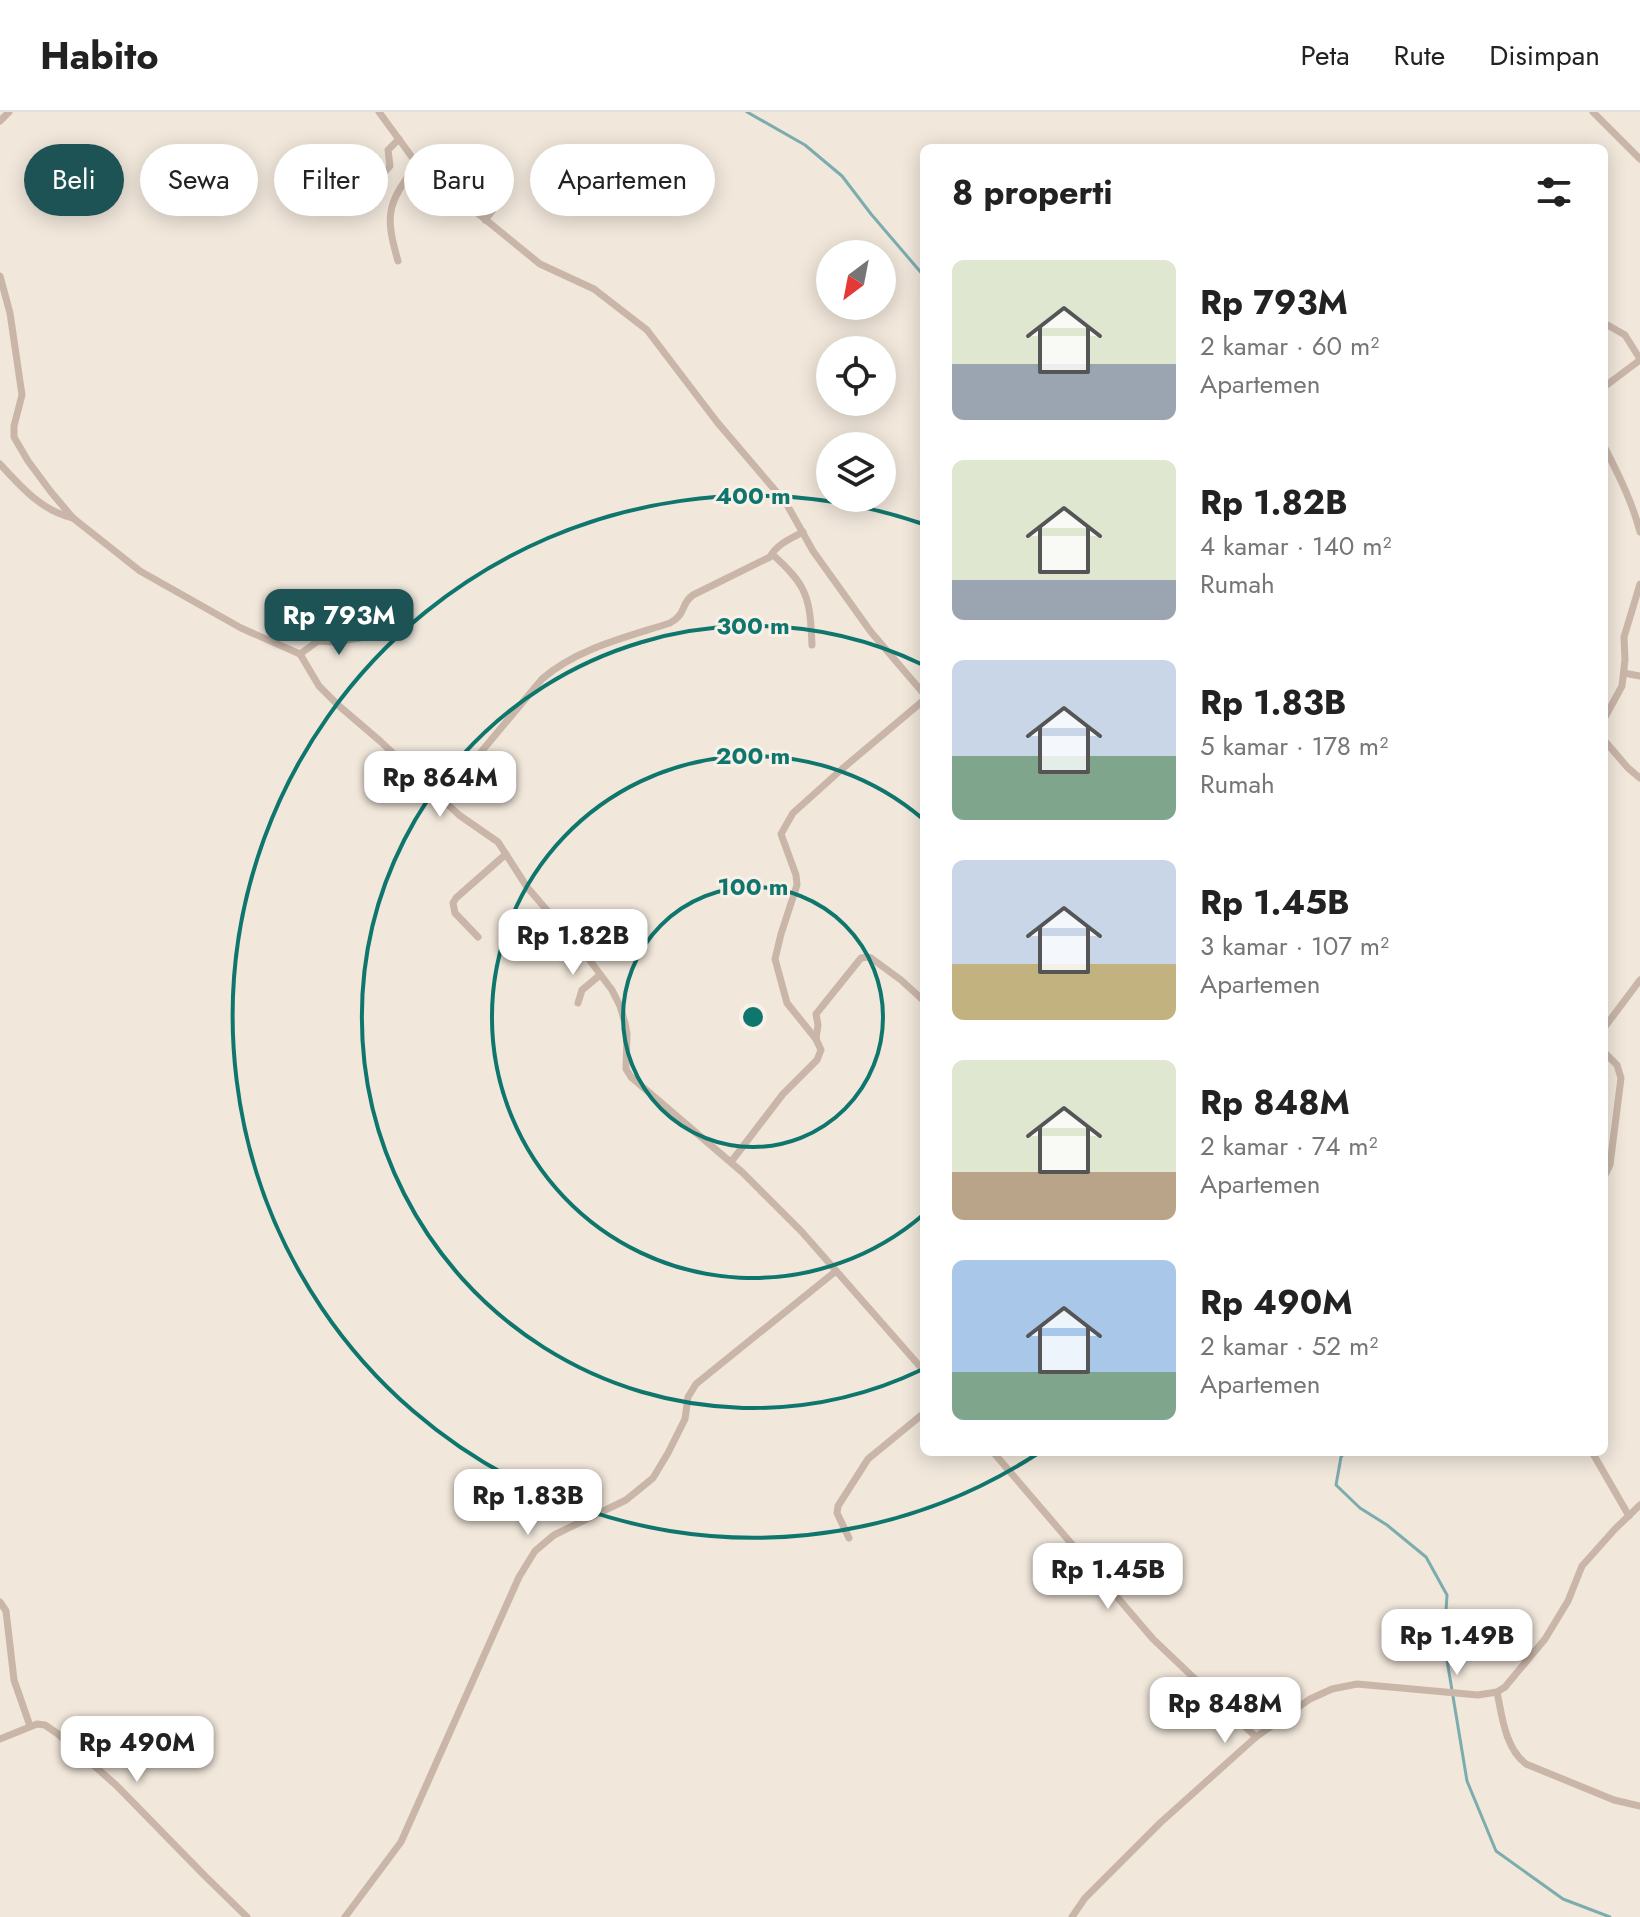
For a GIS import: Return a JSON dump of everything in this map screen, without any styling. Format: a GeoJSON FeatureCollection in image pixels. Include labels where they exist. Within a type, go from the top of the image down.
{"type":"FeatureCollection","features":[{"type":"Feature","properties":{"kind":"street"},"geometry":{"type":"LineString","coordinates":[[0,121],[9,112]]}},
{"type":"Feature","properties":{"kind":"street"},"geometry":{"type":"LineString","coordinates":[[379,112],[404,146]]}},
{"type":"Feature","properties":{"kind":"street"},"geometry":{"type":"LineString","coordinates":[[1593,112],[1640,159]]}},
{"type":"Feature","properties":{"kind":"street"},"geometry":{"type":"LineString","coordinates":[[388,150],[399,139]]}},
{"type":"Feature","properties":{"kind":"street"},"geometry":{"type":"LineString","coordinates":[[398,261],[390,225],[390,206],[404,184]]}},
{"type":"Feature","properties":{"kind":"street"},"geometry":{"type":"LineString","coordinates":[[480,216],[540,264],[598,291],[647,330],[717,422],[786,503],[813,551],[871,632],[920,689]]}},
{"type":"Feature","properties":{"kind":"street"},"geometry":{"type":"LineString","coordinates":[[485,220],[488,216]]}},
{"type":"Feature","properties":{"kind":"street"},"geometry":{"type":"LineString","coordinates":[[0,276],[20,368],[22,395],[14,437],[28,461],[73,518],[140,571],[241,628],[300,654],[322,689],[441,800],[498,842],[527,887],[612,990],[623,1014],[627,1034],[626,1069],[631,1077],[731,1162],[802,1232],[920,1366]]}},
{"type":"Feature","properties":{"kind":"street"},"geometry":{"type":"LineString","coordinates":[[1608,325],[1625,335],[1640,360],[1608,384]]}},
{"type":"Feature","properties":{"kind":"street"},"geometry":{"type":"LineString","coordinates":[[1608,454],[1631,503],[1640,532]]}},
{"type":"Feature","properties":{"kind":"street"},"geometry":{"type":"LineString","coordinates":[[0,464],[29,496],[73,518]]}},
{"type":"Feature","properties":{"kind":"street"},"geometry":{"type":"LineString","coordinates":[[441,800],[542,679],[555,668],[596,648],[670,623],[679,618],[685,602],[693,595],[770,557],[780,544],[803,532]]}},
{"type":"Feature","properties":{"kind":"street"},"geometry":{"type":"LineString","coordinates":[[772,554],[790,570],[806,593],[811,615],[812,645]]}},
{"type":"Feature","properties":{"kind":"street"},"geometry":{"type":"LineString","coordinates":[[1608,712],[1622,686],[1624,637],[1640,584]]}},
{"type":"Feature","properties":{"kind":"street"},"geometry":{"type":"LineString","coordinates":[[300,654],[318,641],[366,637]]}},
{"type":"Feature","properties":{"kind":"street"},"geometry":{"type":"LineString","coordinates":[[1624,673],[1640,676]]}},
{"type":"Feature","properties":{"kind":"street"},"geometry":{"type":"LineString","coordinates":[[731,1162],[783,1094],[817,1060],[821,1050],[787,1003],[775,959],[797,885],[781,834],[793,813],[920,703]]}},
{"type":"Feature","properties":{"kind":"street"},"geometry":{"type":"LineString","coordinates":[[1608,745],[1640,778]]}},
{"type":"Feature","properties":{"kind":"street"},"geometry":{"type":"LineString","coordinates":[[478,937],[453,910],[454,901],[506,854]]}},
{"type":"Feature","properties":{"kind":"street"},"geometry":{"type":"LineString","coordinates":[[816,1039],[816,1014],[861,958],[871,958],[920,997]]}},
{"type":"Feature","properties":{"kind":"street"},"geometry":{"type":"LineString","coordinates":[[578,1003],[582,990],[600,975]]}},
{"type":"Feature","properties":{"kind":"street"},"geometry":{"type":"LineString","coordinates":[[1608,1023],[1640,980]]}},
{"type":"Feature","properties":{"kind":"street"},"geometry":{"type":"LineString","coordinates":[[1608,1056],[1617,1065],[1621,1078],[1608,1169]]}},
{"type":"Feature","properties":{"kind":"street"},"geometry":{"type":"LineString","coordinates":[[345,1917],[401,1842],[519,1577],[535,1551],[554,1535],[626,1500],[653,1478],[685,1419],[688,1397],[696,1384],[836,1271]]}},
{"type":"Feature","properties":{"kind":"street"},"geometry":{"type":"LineString","coordinates":[[849,1538],[837,1513],[838,1506],[868,1459],[920,1416]]}},
{"type":"Feature","properties":{"kind":"street"},"geometry":{"type":"LineString","coordinates":[[996,1456],[1153,1639],[1256,1737]]}},
{"type":"Feature","properties":{"kind":"street"},"geometry":{"type":"LineString","coordinates":[[1594,1456],[1629,1516]]}},
{"type":"Feature","properties":{"kind":"street"},"geometry":{"type":"LineString","coordinates":[[1072,1917],[1085,1898],[1151,1832],[1256,1737],[1310,1699],[1332,1689],[1357,1684],[1478,1695],[1497,1692],[1514,1678],[1545,1639],[1568,1601],[1582,1566],[1640,1505]]}},
{"type":"Feature","properties":{"kind":"street"},"geometry":{"type":"LineString","coordinates":[[0,1602],[6,1611],[14,1680],[30,1726]]}},
{"type":"Feature","properties":{"kind":"street"},"geometry":{"type":"LineString","coordinates":[[1497,1692],[1508,1737],[1518,1758],[1614,1800],[1640,1806]]}},
{"type":"Feature","properties":{"kind":"street"},"geometry":{"type":"LineString","coordinates":[[0,1739],[30,1726],[45,1725],[116,1785],[247,1917]]}},
{"type":"Feature","properties":{"kind":"waterway"},"geometry":{"type":"LineString","coordinates":[[747,112],[805,145],[842,176],[920,271]]}},
{"type":"Feature","properties":{"kind":"waterway"},"geometry":{"type":"LineString","coordinates":[[1342,1456],[1336,1485],[1360,1508],[1387,1525],[1426,1557],[1447,1595],[1444,1642],[1467,1781],[1496,1851],[1563,1899],[1610,1917]]}}]}
